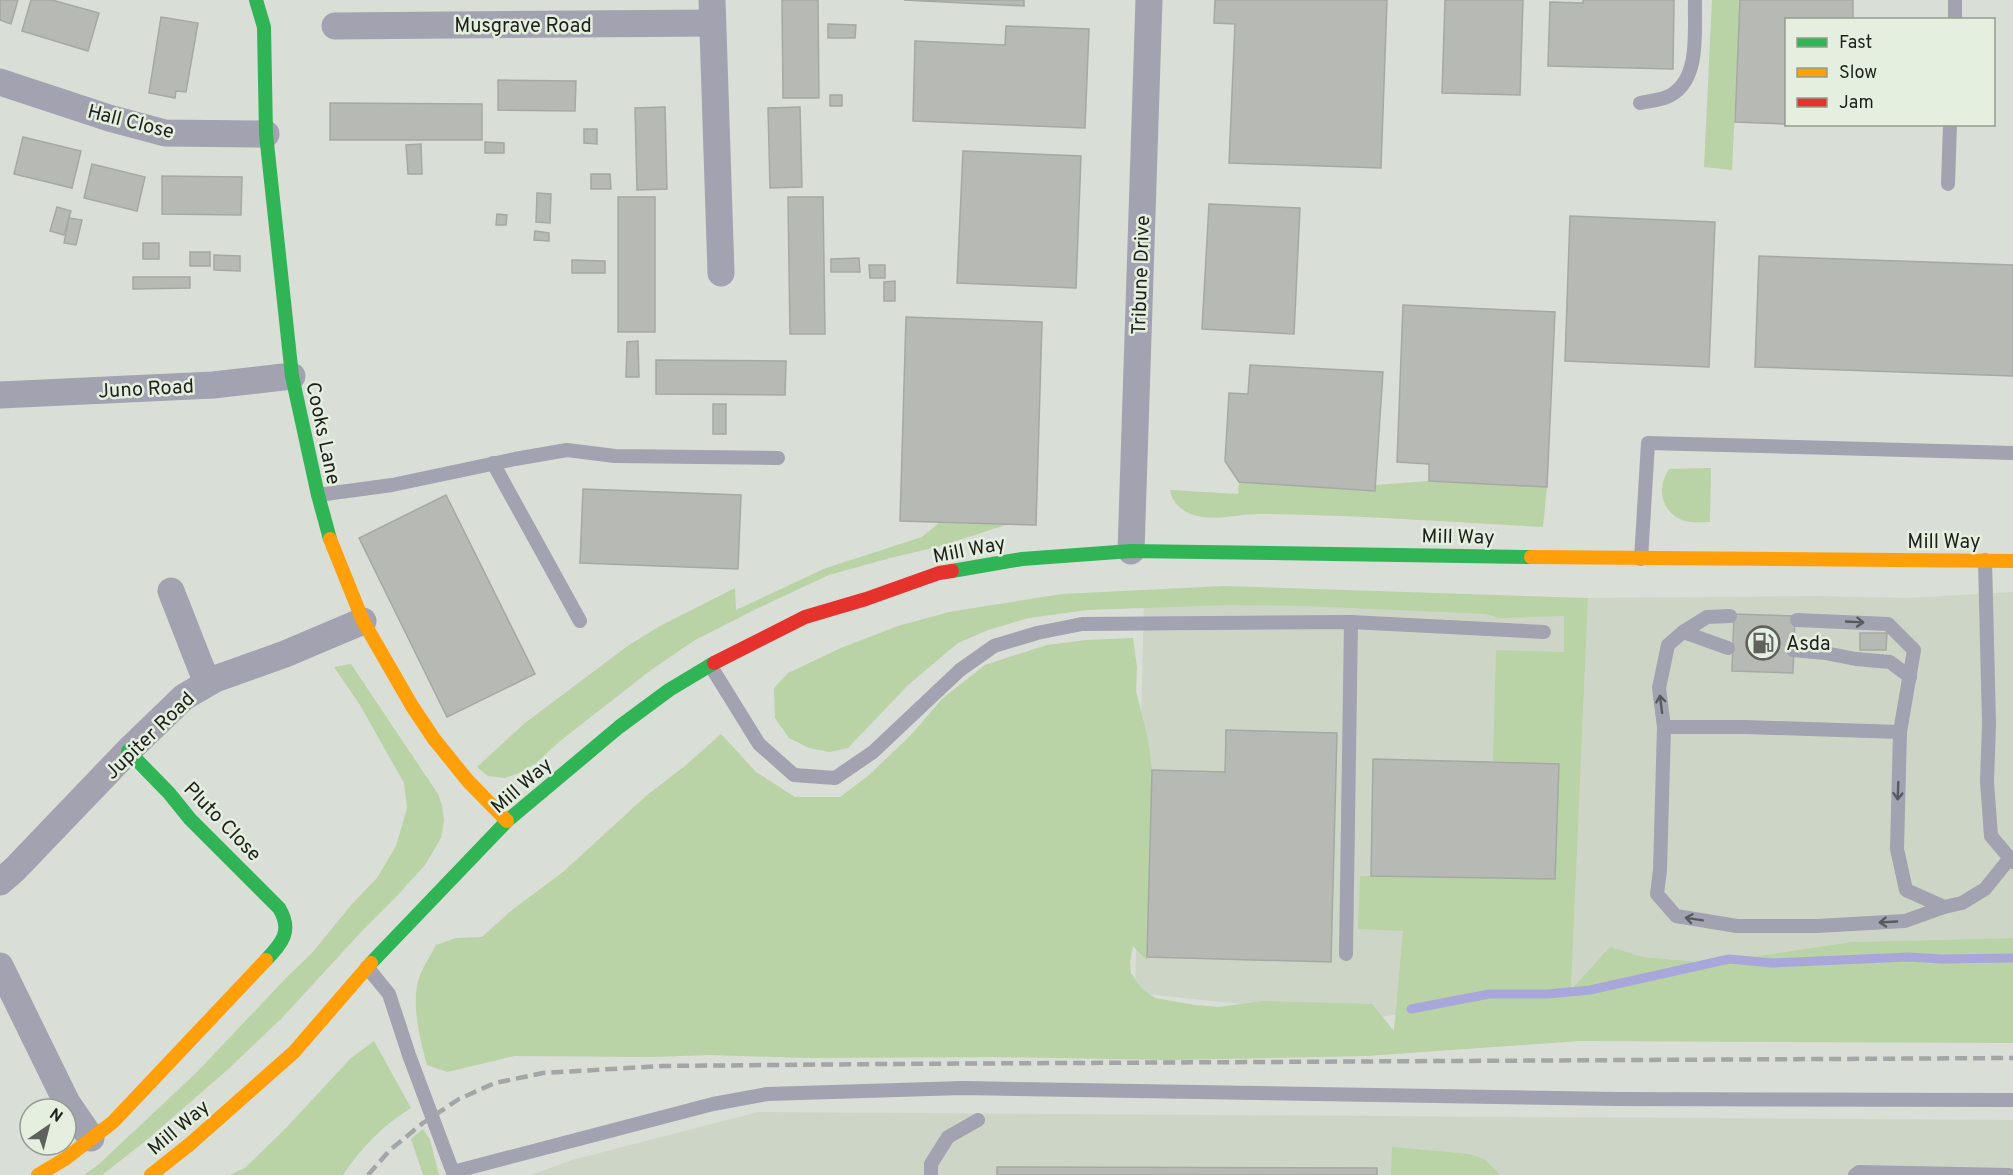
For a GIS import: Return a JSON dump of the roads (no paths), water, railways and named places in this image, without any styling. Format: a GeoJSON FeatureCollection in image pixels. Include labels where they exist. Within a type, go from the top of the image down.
{"type":"FeatureCollection","features":[{"type":"Feature","properties":{"kind":"street","name":"Cooks Lane"},"geometry":{"type":"LineString","coordinates":[[256,0],[264,27],[267,134],[273,212],[292,376],[318,495],[342,573],[363,621],[389,669],[434,739],[468,780],[507,821]]}},
{"type":"Feature","properties":{"kind":"street","name":"Tribune Drive"},"geometry":{"type":"LineString","coordinates":[[1131,551],[1149,0]]}},
{"type":"Feature","properties":{"kind":"street","name":"Musgrave Road"},"geometry":{"type":"LineString","coordinates":[[335,26],[712,12],[721,273]]}},
{"type":"Feature","properties":{"kind":"street","name":"Hall Close"},"geometry":{"type":"LineString","coordinates":[[0,82],[109,118],[165,133],[267,134]]}},
{"type":"Feature","properties":{"kind":"street","name":"Juno Road"},"geometry":{"type":"LineString","coordinates":[[0,395],[213,385],[292,376]]}},
{"type":"Feature","properties":{"kind":"street","name":"Mill Way"},"geometry":{"type":"LineString","coordinates":[[151,1175],[190,1144],[294,1052],[367,967],[507,821],[619,727],[669,690],[710,665],[805,617],[866,599],[939,573],[1022,559],[1131,551],[1641,559],[2013,561]]}},
{"type":"Feature","properties":{"kind":"street"},"geometry":{"type":"LineString","coordinates":[[171,591],[207,683]]}},
{"type":"Feature","properties":{"kind":"street","name":"Jupiter Road"},"geometry":{"type":"LineString","coordinates":[[0,882],[178,701],[207,683],[285,654],[363,621]]}},
{"type":"Feature","properties":{"kind":"street","name":"Pluto Close"},"geometry":{"type":"LineString","coordinates":[[91,1138],[119,1116],[278,947],[285,936],[286,921],[283,911],[190,819],[177,802],[128,751]]}},
{"type":"Feature","properties":{"kind":"street"},"geometry":{"type":"LineString","coordinates":[[0,966],[67,1103],[91,1138],[60,1162],[38,1175]]}},
{"type":"Feature","properties":{"kind":"lane"},"geometry":{"type":"LineString","coordinates":[[1640,103],[1670,96],[1688,77],[1693,66],[1695,0]]}},
{"type":"Feature","properties":{"kind":"lane"},"geometry":{"type":"LineString","coordinates":[[1954,18],[1955,0]]}},
{"type":"Feature","properties":{"kind":"lane"},"geometry":{"type":"LineString","coordinates":[[1948,184],[1950,126]]}},
{"type":"Feature","properties":{"kind":"lane"},"geometry":{"type":"LineString","coordinates":[[1641,559],[1648,443],[2013,453]]}},
{"type":"Feature","properties":{"kind":"lane"},"geometry":{"type":"LineString","coordinates":[[318,495],[392,485],[567,450],[615,456],[778,458]]}},
{"type":"Feature","properties":{"kind":"lane"},"geometry":{"type":"LineString","coordinates":[[493,464],[580,621]]}},
{"type":"Feature","properties":{"kind":"lane"},"geometry":{"type":"LineString","coordinates":[[1730,616],[1707,617],[1683,632],[1668,645],[1659,688],[1664,727],[1660,870],[1657,894],[1676,916],[1737,926],[1817,926],[1905,921],[1962,903],[1985,889],[2011,860],[1991,836],[1988,804],[1985,561]]}},
{"type":"Feature","properties":{"kind":"lane"},"geometry":{"type":"LineString","coordinates":[[1797,620],[1888,624],[1914,650],[1900,732],[1897,849],[1906,890],[1944,907]]}},
{"type":"Feature","properties":{"kind":"lane"},"geometry":{"type":"LineString","coordinates":[[710,665],[759,744],[794,775],[835,778],[873,752],[960,670],[994,646],[1037,633],[1082,624],[1351,622],[1544,632]]}},
{"type":"Feature","properties":{"kind":"lane"},"geometry":{"type":"LineString","coordinates":[[1347,954],[1351,622]]}},
{"type":"Feature","properties":{"kind":"lane"},"geometry":{"type":"LineString","coordinates":[[1683,632],[1728,648]]}},
{"type":"Feature","properties":{"kind":"lane"},"geometry":{"type":"LineString","coordinates":[[1793,650],[1890,662],[1910,677]]}},
{"type":"Feature","properties":{"kind":"lane"},"geometry":{"type":"LineString","coordinates":[[1664,727],[1900,732]]}},
{"type":"Feature","properties":{"kind":"lane"},"geometry":{"type":"LineString","coordinates":[[367,967],[389,994],[409,1055],[454,1173],[713,1104],[768,1094],[963,1088],[1617,1099],[2013,1100]]}},
{"type":"Feature","properties":{"kind":"lane"},"geometry":{"type":"LineString","coordinates":[[931,1175],[931,1164],[948,1137],[978,1120]]}},
{"type":"Feature","properties":{"kind":"lane"},"geometry":{"type":"LineString","coordinates":[[1855,1175],[1859,1172],[2009,1175]]}},
{"type":"Feature","properties":{"kind":"waterway"},"geometry":{"type":"LineString","coordinates":[[1411,1009],[1489,994],[1548,994],[1590,990],[1729,959],[1772,963],[1908,957],[2013,958]]}},
{"type":"Feature","properties":{"kind":"railway"},"geometry":{"type":"LineString","coordinates":[[368,1175],[390,1150],[423,1123],[459,1099],[495,1083],[543,1073],[663,1066],[2013,1058]]}},
{"type":"Feature","properties":{"kind":"place","name":"Asda"},"geometry":{"type":"Point","coordinates":[1763,643]}}]}
